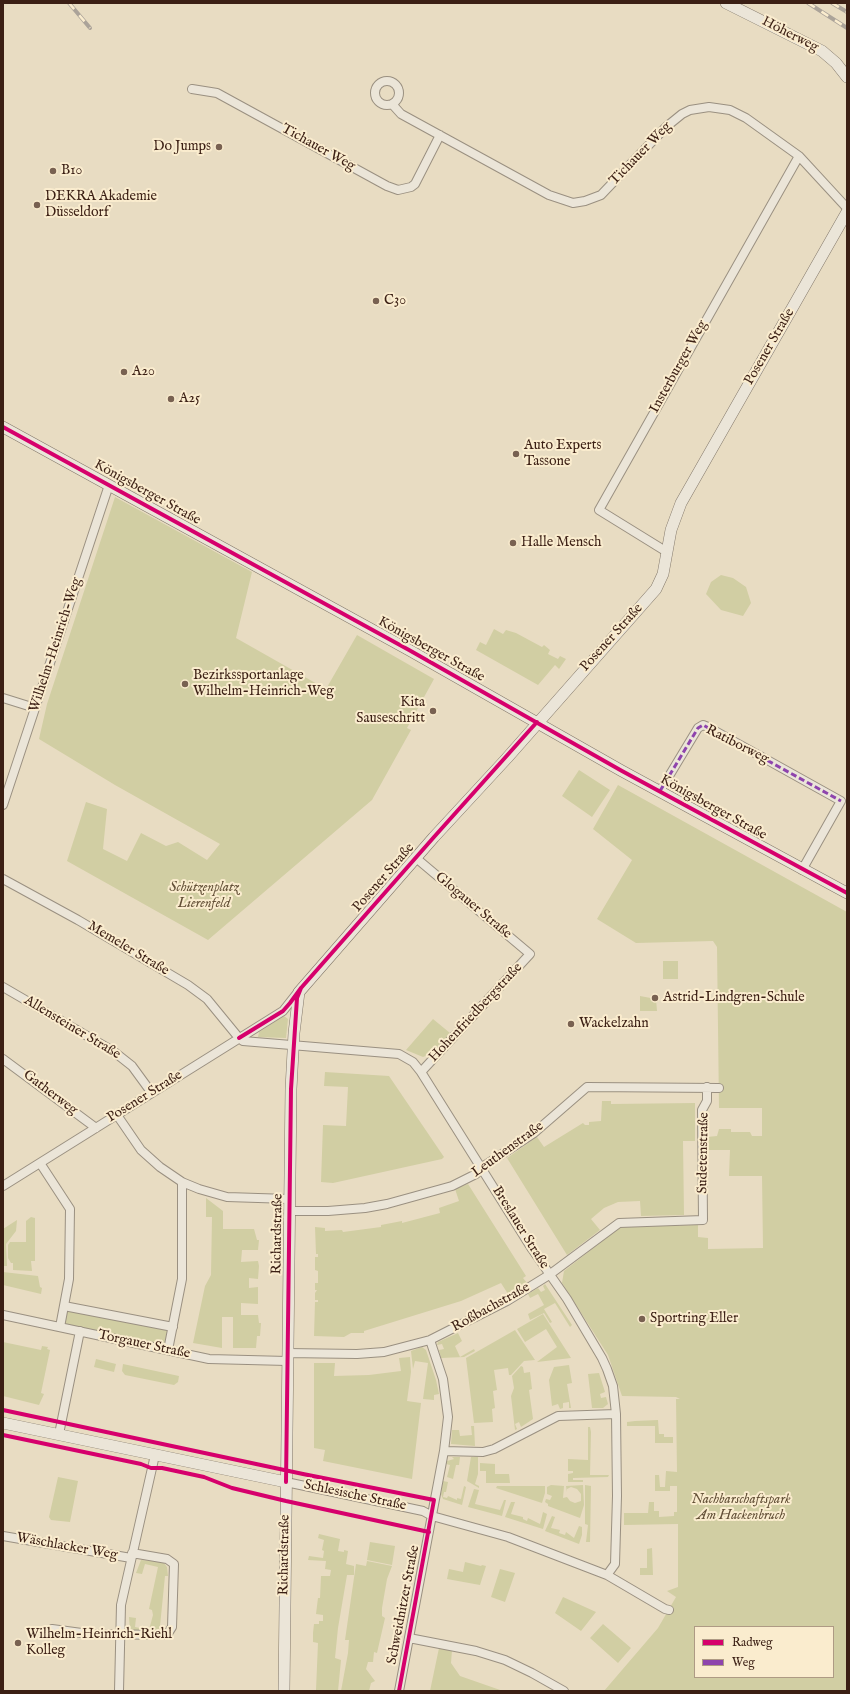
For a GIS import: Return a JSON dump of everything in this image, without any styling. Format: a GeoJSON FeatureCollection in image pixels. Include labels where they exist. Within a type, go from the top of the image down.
{"type":"FeatureCollection","features":[{"type":"Feature","properties":{"kind":"street","name":"Höherweg"},"geometry":{"type":"LineString","coordinates":[[726,3],[822,51],[836,63],[847,77]]}},
{"type":"Feature","properties":{"kind":"street","name":"Tichauer Weg"},"geometry":{"type":"LineString","coordinates":[[192,89],[217,93],[387,186],[398,190],[415,184],[440,135]]}},
{"type":"Feature","properties":{"kind":"street","name":"Tichauer Weg"},"geometry":{"type":"LineString","coordinates":[[392,104],[400,114],[549,195],[572,203],[585,201],[601,195],[666,127],[682,114],[700,108],[718,107],[738,113],[798,156],[847,208]]}},
{"type":"Feature","properties":{"kind":"street","name":"Insterburger Weg"},"geometry":{"type":"LineString","coordinates":[[667,552],[599,510],[798,156]]}},
{"type":"Feature","properties":{"kind":"street","name":"Posener Straße"},"geometry":{"type":"LineString","coordinates":[[3,1186],[151,1092],[283,1011],[301,988],[656,589],[663,574],[671,530],[681,503],[847,212]]}},
{"type":"Feature","properties":{"kind":"street","name":"Königsberger Straße"},"geometry":{"type":"LineString","coordinates":[[3,427],[802,870],[847,893]]}},
{"type":"Feature","properties":{"kind":"street","name":"Wilhelm-Heinrich-Weg"},"geometry":{"type":"LineString","coordinates":[[3,805],[109,485]]}},
{"type":"Feature","properties":{"kind":"street"},"geometry":{"type":"LineString","coordinates":[[3,698],[35,708]]}},
{"type":"Feature","properties":{"kind":"street","name":"Ratiborweg"},"geometry":{"type":"LineString","coordinates":[[660,791],[698,728],[703,725],[841,801],[802,870]]}},
{"type":"Feature","properties":{"kind":"street","name":"Glogauer Straße"},"geometry":{"type":"LineString","coordinates":[[416,858],[530,954]]}},
{"type":"Feature","properties":{"kind":"street","name":"Memeler Straße"},"geometry":{"type":"LineString","coordinates":[[3,879],[78,920],[188,985],[209,1002],[239,1038]]}},
{"type":"Feature","properties":{"kind":"street","name":"Hohenfriedbergstraße"},"geometry":{"type":"LineString","coordinates":[[421,1072],[530,954]]}},
{"type":"Feature","properties":{"kind":"street","name":"Allensteiner Straße"},"geometry":{"type":"LineString","coordinates":[[3,988],[113,1051],[132,1066],[151,1092]]}},
{"type":"Feature","properties":{"kind":"street","name":"Richardstraße"},"geometry":{"type":"LineString","coordinates":[[284,1691],[289,1199],[293,1045],[297,998],[301,988]]}},
{"type":"Feature","properties":{"kind":"street","name":"Breslauer Straße"},"geometry":{"type":"LineString","coordinates":[[239,1038],[247,1042],[399,1054],[413,1062],[421,1072],[602,1358],[613,1386],[616,1414],[617,1528],[615,1564],[607,1575]]}},
{"type":"Feature","properties":{"kind":"street","name":"Gatherweg"},"geometry":{"type":"LineString","coordinates":[[3,1059],[96,1128]]}},
{"type":"Feature","properties":{"kind":"street","name":"Sudetenstraße"},"geometry":{"type":"LineString","coordinates":[[703,1220],[702,1110],[707,1101],[707,1087]]}},
{"type":"Feature","properties":{"kind":"street","name":"Leuthenstraße"},"geometry":{"type":"LineString","coordinates":[[289,1211],[328,1212],[388,1204],[452,1186],[476,1174],[481,1168],[534,1133],[584,1089],[719,1088]]}},
{"type":"Feature","properties":{"kind":"street"},"geometry":{"type":"LineString","coordinates":[[117,1115],[141,1150],[182,1182],[199,1189],[227,1197],[289,1199]]}},
{"type":"Feature","properties":{"kind":"street"},"geometry":{"type":"LineString","coordinates":[[40,1163],[70,1209],[69,1279],[60,1327]]}},
{"type":"Feature","properties":{"kind":"street"},"geometry":{"type":"LineString","coordinates":[[168,1350],[182,1278],[182,1182]]}},
{"type":"Feature","properties":{"kind":"street","name":"Roßbachstraße"},"geometry":{"type":"LineString","coordinates":[[287,1357],[384,1352],[430,1340],[495,1308],[549,1275],[619,1223],[703,1220]]}},
{"type":"Feature","properties":{"kind":"street","name":"Torgauer Straße"},"geometry":{"type":"LineString","coordinates":[[64,1306],[172,1327]]}},
{"type":"Feature","properties":{"kind":"street","name":"Torgauer Straße"},"geometry":{"type":"LineString","coordinates":[[3,1315],[209,1359],[287,1357]]}},
{"type":"Feature","properties":{"kind":"street"},"geometry":{"type":"LineString","coordinates":[[59,1434],[80,1331]]}},
{"type":"Feature","properties":{"kind":"street","name":"Schweidnitzer Straße"},"geometry":{"type":"LineString","coordinates":[[399,1691],[444,1451],[448,1417],[443,1379],[430,1340]]}},
{"type":"Feature","properties":{"kind":"street"},"geometry":{"type":"LineString","coordinates":[[444,1451],[482,1452],[494,1449],[558,1416],[616,1414]]}},
{"type":"Feature","properties":{"kind":"street","name":"Schlesische Straße"},"geometry":{"type":"LineString","coordinates":[[3,1422],[423,1511],[432,1516],[508,1537],[607,1575],[669,1610]]}},
{"type":"Feature","properties":{"kind":"street"},"geometry":{"type":"LineString","coordinates":[[119,1691],[122,1636],[121,1605],[155,1455]]}},
{"type":"Feature","properties":{"kind":"street","name":"Wäschlacker Weg"},"geometry":{"type":"LineString","coordinates":[[3,1536],[132,1556],[167,1559],[174,1564],[172,1627],[166,1635],[122,1636]]}},
{"type":"Feature","properties":{"kind":"street"},"geometry":{"type":"LineString","coordinates":[[52,1628],[89,1634],[122,1636]]}},
{"type":"Feature","properties":{"kind":"street"},"geometry":{"type":"LineString","coordinates":[[409,1638],[476,1651],[505,1660],[553,1688],[564,1691]]}},
{"type":"Feature","properties":{"kind":"green space","name":"Bezirkssportanlage Wilhelm-Heinrich-Weg"},"geometry":{"type":"Polygon","coordinates":[[[115,497],[252,572],[236,638],[326,689],[357,635],[434,679],[407,728],[411,730],[372,800],[208,940],[67,861],[86,802],[107,809],[103,849],[127,861],[141,833],[166,846],[178,842],[207,860],[220,844],[115,785],[39,739],[47,704],[115,497]]]}},
{"type":"Feature","properties":{"kind":"green space"},"geometry":{"type":"Polygon","coordinates":[[[721,575],[733,578],[746,587],[751,603],[743,616],[721,610],[706,594],[711,582],[721,575]]]}},
{"type":"Feature","properties":{"kind":"green space"},"geometry":{"type":"Polygon","coordinates":[[[494,629],[503,634],[506,630],[516,633],[542,647],[544,645],[550,650],[548,654],[558,659],[560,656],[566,659],[559,669],[555,665],[538,685],[476,650],[480,642],[486,645],[494,629]]]}},
{"type":"Feature","properties":{"kind":"green space"},"geometry":{"type":"Polygon","coordinates":[[[579,770],[610,790],[592,817],[562,796],[579,770]]]}},
{"type":"Feature","properties":{"kind":"green space","name":"Nachbarschaftspark Am Hackenbruch"},"geometry":{"type":"Polygon","coordinates":[[[618,785],[847,912],[847,1691],[604,1691],[658,1628],[676,1597],[667,1591],[678,1587],[678,1524],[624,1525],[624,1513],[648,1513],[649,1502],[654,1502],[654,1511],[659,1511],[659,1517],[674,1516],[674,1512],[677,1512],[677,1486],[670,1486],[670,1491],[655,1491],[655,1475],[659,1475],[660,1487],[665,1487],[666,1471],[677,1472],[676,1399],[680,1399],[676,1397],[622,1396],[608,1355],[562,1283],[564,1271],[620,1227],[698,1225],[698,1237],[708,1238],[708,1249],[763,1248],[762,1176],[729,1176],[730,1150],[708,1150],[707,1137],[717,1136],[719,1129],[731,1129],[731,1132],[750,1132],[752,1136],[762,1136],[762,1108],[719,1108],[717,947],[713,941],[636,943],[597,919],[632,860],[593,829],[618,785]]]}},
{"type":"Feature","properties":{"kind":"green space"},"geometry":{"type":"Polygon","coordinates":[[[663,961],[678,961],[678,979],[663,979],[663,961]]]}},
{"type":"Feature","properties":{"kind":"green space"},"geometry":{"type":"Polygon","coordinates":[[[640,996],[656,999],[657,1011],[640,1011],[640,996]]]}},
{"type":"Feature","properties":{"kind":"green space"},"geometry":{"type":"Polygon","coordinates":[[[284,1016],[288,1019],[286,1038],[258,1037],[259,1032],[284,1016]]]}},
{"type":"Feature","properties":{"kind":"green space"},"geometry":{"type":"Polygon","coordinates":[[[433,1019],[450,1033],[433,1053],[423,1057],[406,1050],[433,1019]]]}},
{"type":"Feature","properties":{"kind":"green space"},"geometry":{"type":"Polygon","coordinates":[[[325,1072],[389,1076],[444,1157],[442,1159],[333,1183],[321,1182],[323,1125],[346,1126],[348,1087],[324,1086],[325,1072]]]}},
{"type":"Feature","properties":{"kind":"green space"},"geometry":{"type":"Polygon","coordinates":[[[602,1101],[611,1101],[611,1104],[695,1103],[695,1141],[683,1141],[684,1215],[641,1216],[640,1201],[618,1202],[604,1208],[591,1219],[600,1230],[567,1255],[507,1158],[537,1137],[544,1147],[583,1123],[585,1125],[589,1125],[589,1122],[601,1121],[602,1101]]]}},
{"type":"Feature","properties":{"kind":"green space"},"geometry":{"type":"Polygon","coordinates":[[[468,1184],[526,1276],[523,1278],[527,1283],[508,1294],[501,1283],[461,1301],[364,1331],[364,1333],[351,1333],[344,1337],[314,1336],[315,1302],[318,1302],[318,1300],[315,1300],[315,1293],[317,1290],[315,1290],[315,1283],[318,1283],[318,1271],[315,1270],[315,1257],[318,1257],[318,1254],[316,1254],[315,1227],[325,1228],[325,1231],[342,1230],[343,1232],[381,1227],[381,1225],[402,1221],[402,1223],[440,1213],[439,1208],[459,1201],[455,1189],[468,1184]]]}},
{"type":"Feature","properties":{"kind":"green space"},"geometry":{"type":"Polygon","coordinates":[[[206,1198],[223,1211],[223,1229],[254,1229],[257,1240],[259,1240],[258,1250],[242,1250],[241,1262],[258,1261],[259,1266],[258,1279],[249,1278],[249,1288],[258,1287],[258,1304],[241,1303],[241,1315],[258,1315],[259,1323],[261,1323],[260,1336],[257,1336],[256,1348],[233,1348],[233,1317],[222,1317],[222,1348],[193,1343],[205,1286],[211,1275],[212,1217],[206,1217],[206,1198]]]}},
{"type":"Feature","properties":{"kind":"green space"},"geometry":{"type":"Polygon","coordinates":[[[31,1217],[35,1218],[35,1261],[31,1261],[32,1271],[13,1270],[13,1263],[11,1263],[8,1258],[8,1245],[10,1242],[26,1242],[26,1221],[31,1217]]]}},
{"type":"Feature","properties":{"kind":"green space"},"geometry":{"type":"Polygon","coordinates":[[[17,1220],[16,1231],[6,1244],[7,1266],[3,1266],[3,1229],[17,1220]]]}},
{"type":"Feature","properties":{"kind":"green space"},"geometry":{"type":"Polygon","coordinates":[[[3,1272],[38,1276],[40,1287],[42,1288],[41,1294],[3,1285],[3,1272]]]}},
{"type":"Feature","properties":{"kind":"green space"},"geometry":{"type":"Polygon","coordinates":[[[545,1284],[572,1325],[570,1327],[555,1303],[544,1309],[552,1322],[550,1323],[544,1313],[530,1320],[528,1314],[544,1305],[538,1294],[530,1298],[528,1294],[538,1288],[541,1292],[545,1290],[543,1286],[545,1284]]]}},
{"type":"Feature","properties":{"kind":"green space"},"geometry":{"type":"Polygon","coordinates":[[[67,1309],[167,1329],[166,1345],[164,1346],[68,1326],[64,1321],[67,1309]]]}},
{"type":"Feature","properties":{"kind":"green space"},"geometry":{"type":"Polygon","coordinates":[[[543,1314],[571,1358],[537,1362],[557,1347],[546,1329],[525,1342],[517,1329],[543,1314]]]}},
{"type":"Feature","properties":{"kind":"green space"},"geometry":{"type":"Polygon","coordinates":[[[515,1330],[535,1360],[524,1361],[511,1375],[509,1375],[508,1368],[494,1370],[497,1390],[493,1391],[495,1408],[492,1409],[493,1422],[474,1423],[466,1358],[515,1330]]]}},
{"type":"Feature","properties":{"kind":"green space"},"geometry":{"type":"Polygon","coordinates":[[[458,1333],[462,1341],[455,1346],[460,1357],[474,1349],[475,1351],[464,1357],[441,1358],[439,1350],[444,1349],[442,1344],[437,1345],[438,1342],[458,1333]]]}},
{"type":"Feature","properties":{"kind":"green space"},"geometry":{"type":"Polygon","coordinates":[[[3,1342],[41,1350],[42,1346],[48,1347],[47,1349],[50,1350],[41,1393],[44,1394],[39,1405],[3,1396],[3,1342]]]}},
{"type":"Feature","properties":{"kind":"green space"},"geometry":{"type":"Polygon","coordinates":[[[422,1347],[426,1350],[436,1380],[439,1394],[434,1395],[434,1400],[423,1399],[428,1363],[415,1361],[413,1369],[411,1351],[422,1347]]]}},
{"type":"Feature","properties":{"kind":"green space"},"geometry":{"type":"Polygon","coordinates":[[[410,1357],[411,1372],[407,1401],[421,1403],[412,1479],[323,1461],[325,1450],[314,1448],[314,1363],[335,1363],[334,1376],[369,1375],[401,1371],[399,1358],[410,1357]]]}},
{"type":"Feature","properties":{"kind":"green space"},"geometry":{"type":"Polygon","coordinates":[[[96,1359],[116,1364],[114,1372],[94,1367],[96,1359]]]}},
{"type":"Feature","properties":{"kind":"green space"},"geometry":{"type":"Polygon","coordinates":[[[123,1364],[179,1376],[178,1382],[174,1385],[125,1375],[122,1371],[123,1364]]]}},
{"type":"Feature","properties":{"kind":"green space"},"geometry":{"type":"Polygon","coordinates":[[[569,1365],[572,1383],[567,1384],[571,1408],[569,1408],[569,1402],[563,1403],[563,1408],[560,1409],[558,1404],[552,1406],[549,1380],[554,1367],[569,1365]]]}},
{"type":"Feature","properties":{"kind":"green space"},"geometry":{"type":"Polygon","coordinates":[[[521,1366],[523,1367],[524,1373],[530,1372],[532,1389],[529,1390],[533,1419],[521,1427],[519,1422],[515,1424],[517,1429],[515,1430],[511,1396],[514,1388],[512,1376],[521,1366]]]}},
{"type":"Feature","properties":{"kind":"green space"},"geometry":{"type":"Polygon","coordinates":[[[599,1373],[605,1392],[600,1394],[601,1398],[606,1397],[608,1404],[603,1408],[592,1408],[588,1374],[599,1373]]]}},
{"type":"Feature","properties":{"kind":"green space"},"geometry":{"type":"Polygon","coordinates":[[[658,1420],[659,1434],[664,1434],[664,1437],[673,1437],[673,1443],[655,1443],[655,1426],[627,1426],[627,1422],[658,1420]]]}},
{"type":"Feature","properties":{"kind":"green space"},"geometry":{"type":"Polygon","coordinates":[[[471,1426],[474,1426],[475,1446],[451,1444],[452,1430],[459,1430],[460,1436],[472,1435],[471,1426]]]}},
{"type":"Feature","properties":{"kind":"green space"},"geometry":{"type":"Polygon","coordinates":[[[588,1427],[590,1427],[591,1432],[590,1475],[609,1475],[608,1477],[573,1478],[573,1480],[583,1480],[583,1482],[568,1482],[568,1474],[573,1473],[573,1471],[568,1471],[568,1459],[588,1460],[588,1427]]]}},
{"type":"Feature","properties":{"kind":"green space"},"geometry":{"type":"Polygon","coordinates":[[[452,1457],[460,1457],[459,1465],[456,1465],[453,1479],[447,1477],[450,1465],[446,1464],[447,1461],[454,1459],[452,1457]]]}},
{"type":"Feature","properties":{"kind":"green space"},"geometry":{"type":"Polygon","coordinates":[[[471,1457],[478,1457],[478,1474],[475,1484],[479,1486],[479,1488],[467,1481],[471,1457]]]}},
{"type":"Feature","properties":{"kind":"green space"},"geometry":{"type":"Polygon","coordinates":[[[480,1463],[495,1464],[495,1474],[509,1474],[510,1483],[486,1483],[486,1471],[480,1471],[480,1463]]]}},
{"type":"Feature","properties":{"kind":"green space"},"geometry":{"type":"Polygon","coordinates":[[[58,1477],[78,1481],[70,1522],[51,1520],[49,1517],[58,1477]]]}},
{"type":"Feature","properties":{"kind":"green space"},"geometry":{"type":"Polygon","coordinates":[[[443,1481],[448,1482],[446,1492],[444,1492],[443,1497],[447,1498],[448,1496],[457,1500],[457,1498],[461,1499],[464,1486],[466,1487],[462,1505],[443,1499],[441,1494],[443,1481]]]}},
{"type":"Feature","properties":{"kind":"green space"},"geometry":{"type":"Polygon","coordinates":[[[551,1485],[564,1486],[563,1498],[567,1497],[570,1501],[575,1503],[581,1501],[581,1494],[577,1489],[571,1487],[567,1489],[567,1492],[566,1486],[583,1485],[584,1505],[580,1518],[548,1506],[545,1502],[546,1499],[550,1500],[552,1496],[547,1494],[547,1487],[551,1485]]]}},
{"type":"Feature","properties":{"kind":"green space"},"geometry":{"type":"Polygon","coordinates":[[[585,1485],[591,1486],[590,1542],[586,1542],[588,1525],[585,1524],[585,1485]]]}},
{"type":"Feature","properties":{"kind":"green space"},"geometry":{"type":"Polygon","coordinates":[[[497,1486],[545,1486],[545,1493],[542,1503],[496,1488],[497,1486]]]}},
{"type":"Feature","properties":{"kind":"green space"},"geometry":{"type":"Polygon","coordinates":[[[474,1489],[479,1490],[475,1504],[500,1510],[504,1500],[506,1500],[502,1516],[468,1507],[474,1489]]]}},
{"type":"Feature","properties":{"kind":"green space"},"geometry":{"type":"Polygon","coordinates":[[[511,1502],[515,1502],[511,1514],[523,1517],[523,1519],[527,1521],[528,1518],[540,1524],[543,1512],[547,1514],[543,1529],[505,1517],[511,1502]]]}},
{"type":"Feature","properties":{"kind":"green space"},"geometry":{"type":"Polygon","coordinates":[[[552,1516],[555,1517],[551,1528],[560,1530],[559,1533],[565,1535],[566,1532],[574,1538],[579,1526],[582,1527],[582,1535],[579,1544],[545,1531],[552,1516]]]}},
{"type":"Feature","properties":{"kind":"green space"},"geometry":{"type":"Polygon","coordinates":[[[319,1534],[340,1539],[338,1551],[348,1551],[346,1564],[354,1566],[354,1575],[347,1575],[338,1628],[335,1658],[341,1660],[338,1691],[316,1690],[318,1643],[313,1642],[314,1624],[319,1624],[319,1621],[323,1621],[323,1615],[316,1614],[318,1598],[320,1598],[321,1576],[330,1576],[331,1570],[325,1569],[326,1561],[308,1560],[309,1556],[323,1558],[324,1551],[322,1550],[324,1540],[318,1538],[319,1534]]]}},
{"type":"Feature","properties":{"kind":"green space"},"geometry":{"type":"Polygon","coordinates":[[[370,1542],[395,1546],[392,1565],[367,1560],[370,1542]]]}},
{"type":"Feature","properties":{"kind":"green space"},"geometry":{"type":"Polygon","coordinates":[[[652,1548],[653,1575],[640,1575],[640,1568],[647,1568],[647,1549],[652,1548]]]}},
{"type":"Feature","properties":{"kind":"green space"},"geometry":{"type":"Polygon","coordinates":[[[141,1560],[161,1562],[167,1567],[168,1576],[165,1576],[160,1626],[165,1628],[162,1631],[132,1632],[130,1630],[129,1617],[136,1618],[135,1627],[149,1630],[153,1615],[152,1610],[149,1609],[158,1567],[145,1564],[142,1574],[136,1573],[141,1560]]]}},
{"type":"Feature","properties":{"kind":"green space"},"geometry":{"type":"Polygon","coordinates":[[[367,1561],[392,1566],[387,1579],[382,1608],[382,1616],[385,1618],[377,1653],[374,1652],[373,1662],[368,1662],[366,1669],[375,1681],[371,1683],[369,1691],[341,1691],[348,1653],[349,1640],[345,1640],[356,1564],[366,1566],[367,1561]]]}},
{"type":"Feature","properties":{"kind":"green space"},"geometry":{"type":"Polygon","coordinates":[[[465,1562],[486,1566],[480,1585],[447,1579],[449,1569],[463,1572],[465,1562]]]}},
{"type":"Feature","properties":{"kind":"green space"},"geometry":{"type":"Polygon","coordinates":[[[500,1569],[515,1573],[505,1602],[491,1597],[500,1569]]]}},
{"type":"Feature","properties":{"kind":"green space"},"geometry":{"type":"Polygon","coordinates":[[[563,1597],[596,1612],[581,1631],[555,1613],[563,1597]]]}},
{"type":"Feature","properties":{"kind":"green space"},"geometry":{"type":"Polygon","coordinates":[[[603,1624],[631,1648],[618,1663],[590,1638],[603,1624]]]}},
{"type":"Feature","properties":{"kind":"green space"},"geometry":{"type":"Polygon","coordinates":[[[439,1648],[452,1650],[451,1663],[460,1676],[503,1691],[430,1691],[439,1648]]]}},
{"type":"Feature","properties":{"kind":"railway"},"geometry":{"type":"LineString","coordinates":[[69,3],[90,28]]}},
{"type":"Feature","properties":{"kind":"railway"},"geometry":{"type":"LineString","coordinates":[[808,3],[847,28]]}},
{"type":"Feature","properties":{"kind":"railway"},"geometry":{"type":"LineString","coordinates":[[832,3],[847,12]]}},
{"type":"Feature","properties":{"kind":"marked path"},"geometry":{"type":"LineString","coordinates":[[660,791],[698,728],[703,725],[841,801]]}},
{"type":"Feature","properties":{"kind":"cycle path"},"geometry":{"type":"LineString","coordinates":[[3,427],[409,650],[622,771],[847,893]]}},
{"type":"Feature","properties":{"kind":"cycle path"},"geometry":{"type":"LineString","coordinates":[[239,1038],[283,1011],[301,988],[537,722]]}},
{"type":"Feature","properties":{"kind":"cycle path"},"geometry":{"type":"LineString","coordinates":[[286,1482],[291,1089],[297,998],[301,988]]}},
{"type":"Feature","properties":{"kind":"cycle path"},"geometry":{"type":"LineString","coordinates":[[3,1410],[303,1474],[434,1500],[399,1691]]}},
{"type":"Feature","properties":{"kind":"cycle path"},"geometry":{"type":"LineString","coordinates":[[3,1435],[141,1464],[151,1468],[162,1468],[204,1477],[232,1488],[429,1532]]}},
{"type":"Feature","properties":{"kind":"place","name":"Do Jumps"},"geometry":{"type":"Point","coordinates":[219,147]}},
{"type":"Feature","properties":{"kind":"place","name":"B10"},"geometry":{"type":"Point","coordinates":[53,171]}},
{"type":"Feature","properties":{"kind":"place","name":"DEKRA Akademie Düsseldorf"},"geometry":{"type":"Point","coordinates":[37,205]}},
{"type":"Feature","properties":{"kind":"place","name":"C30"},"geometry":{"type":"Point","coordinates":[376,301]}},
{"type":"Feature","properties":{"kind":"place","name":"A20"},"geometry":{"type":"Point","coordinates":[124,372]}},
{"type":"Feature","properties":{"kind":"place","name":"A25"},"geometry":{"type":"Point","coordinates":[171,399]}},
{"type":"Feature","properties":{"kind":"place","name":"Auto Experts Tassone"},"geometry":{"type":"Point","coordinates":[516,454]}},
{"type":"Feature","properties":{"kind":"place","name":"Halle Mensch"},"geometry":{"type":"Point","coordinates":[513,543]}},
{"type":"Feature","properties":{"kind":"place","name":"Bezirkssportanlage Wilhelm-Heinrich-Weg"},"geometry":{"type":"Point","coordinates":[185,684]}},
{"type":"Feature","properties":{"kind":"place","name":"Kita Sauseschritt"},"geometry":{"type":"Point","coordinates":[433,711]}},
{"type":"Feature","properties":{"kind":"place","name":"Astrid-Lindgren-Schule"},"geometry":{"type":"Point","coordinates":[655,998]}},
{"type":"Feature","properties":{"kind":"place","name":"Wackelzahn"},"geometry":{"type":"Point","coordinates":[571,1024]}},
{"type":"Feature","properties":{"kind":"place","name":"Sportring Eller"},"geometry":{"type":"Point","coordinates":[642,1319]}},
{"type":"Feature","properties":{"kind":"place","name":"Wilhelm-Heinrich-Riehl Kolleg"},"geometry":{"type":"Point","coordinates":[18,1643]}},
{"type":"Feature","properties":{"kind":"park label","name":"Schützenplatz Lierenfeld"},"geometry":{"type":"Point","coordinates":[204,896]}}]}
